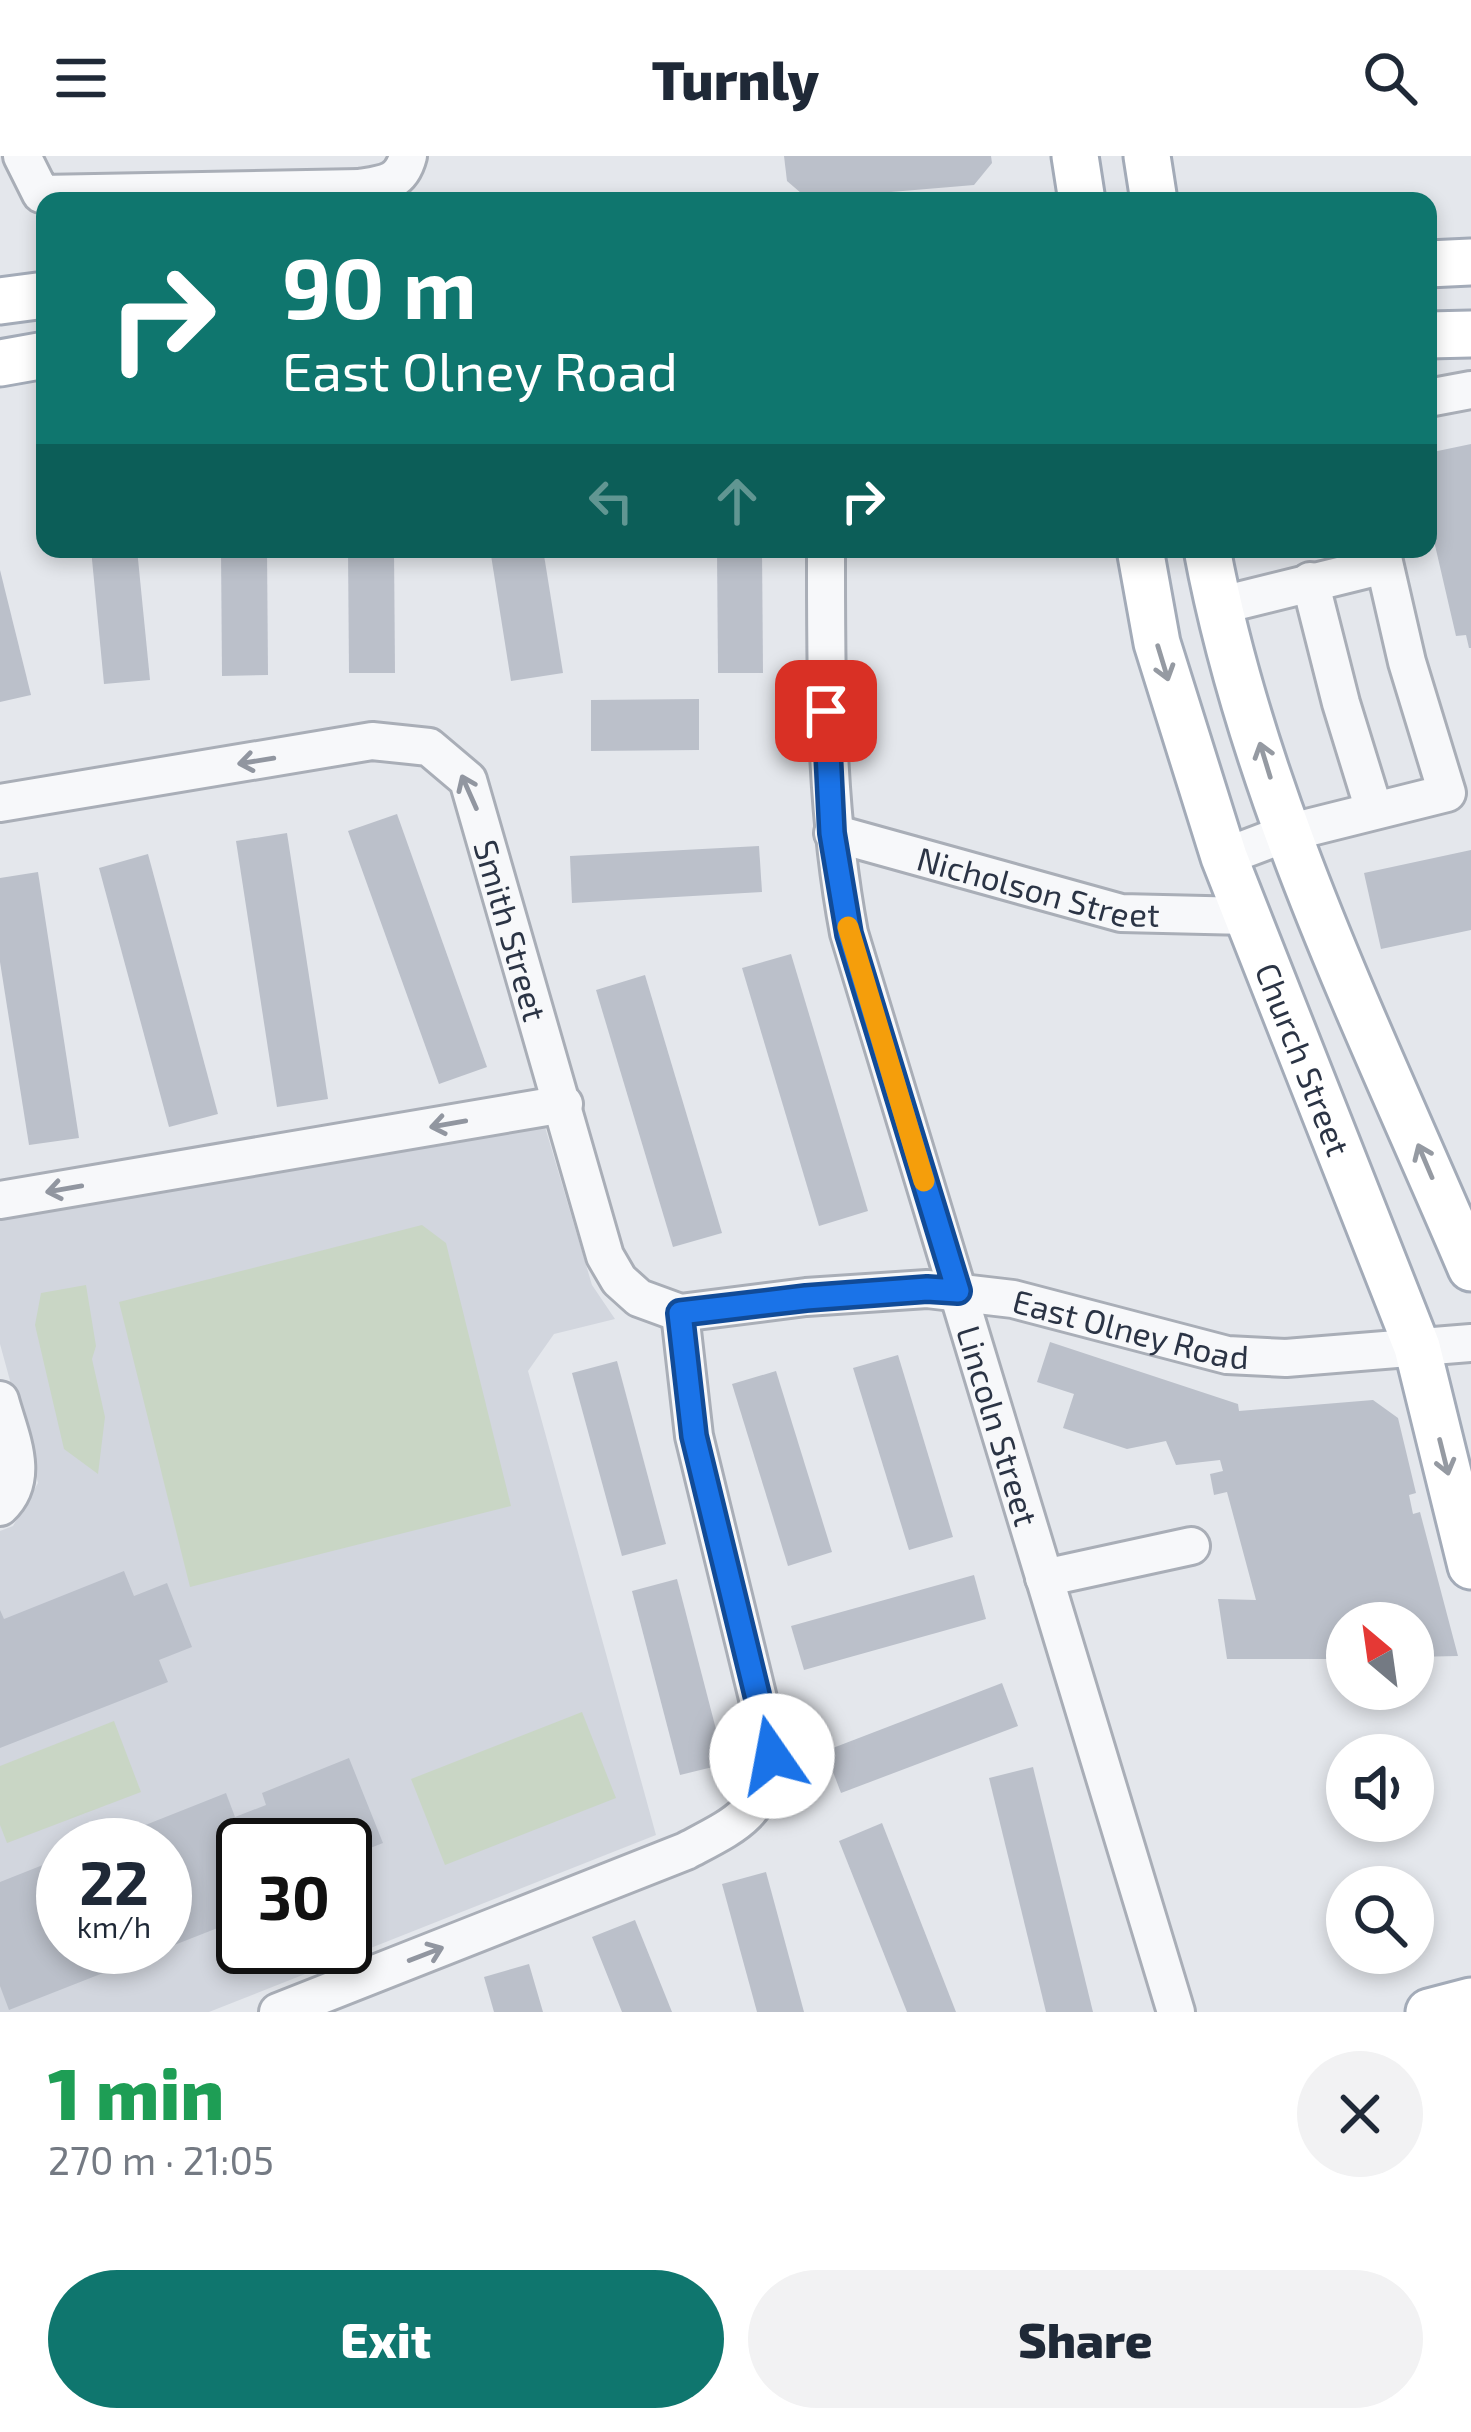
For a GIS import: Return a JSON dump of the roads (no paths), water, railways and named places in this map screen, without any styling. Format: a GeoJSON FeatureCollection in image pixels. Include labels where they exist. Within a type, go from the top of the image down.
{"type":"FeatureCollection","features":[{"type":"Feature","properties":{"kind":"main road"},"geometry":{"type":"LineString","coordinates":[[1075,156],[1081,192]]}},
{"type":"Feature","properties":{"kind":"main road"},"geometry":{"type":"LineString","coordinates":[[1147,156],[1153,192]]}},
{"type":"Feature","properties":{"kind":"main road"},"geometry":{"type":"LineString","coordinates":[[1437,264],[1471,262]]}},
{"type":"Feature","properties":{"kind":"main road"},"geometry":{"type":"LineString","coordinates":[[0,301],[36,296]]}},
{"type":"Feature","properties":{"kind":"main road"},"geometry":{"type":"LineString","coordinates":[[1437,335],[1471,334]]}},
{"type":"Feature","properties":{"kind":"main road"},"geometry":{"type":"LineString","coordinates":[[0,363],[36,357]]}},
{"type":"Feature","properties":{"kind":"main road","name":"Church Street"},"geometry":{"type":"LineString","coordinates":[[1142,558],[1157,643],[1224,857],[1417,1347],[1471,1566]]}},
{"type":"Feature","properties":{"kind":"main road"},"geometry":{"type":"LineString","coordinates":[[1209,558],[1218,606],[1287,833],[1471,1268]]}},
{"type":"Feature","properties":{"kind":"main road"},"geometry":{"type":"LineString","coordinates":[[1430,2012],[1471,2001]]}},
{"type":"Feature","properties":{"kind":"street"},"geometry":{"type":"LineString","coordinates":[[22,156],[40,192]]}},
{"type":"Feature","properties":{"kind":"street"},"geometry":{"type":"LineString","coordinates":[[368,192],[394,182],[408,156]]}},
{"type":"Feature","properties":{"kind":"street"},"geometry":{"type":"LineString","coordinates":[[1437,396],[1471,390]]}},
{"type":"Feature","properties":{"kind":"street","name":"Lincoln Street"},"geometry":{"type":"LineString","coordinates":[[826,558],[832,833],[849,934],[1177,2012]]}},
{"type":"Feature","properties":{"kind":"street"},"geometry":{"type":"LineString","coordinates":[[1218,606],[1380,558]]}},
{"type":"Feature","properties":{"kind":"street"},"geometry":{"type":"LineString","coordinates":[[1224,857],[1287,833],[1448,793],[1407,662],[1383,558]]}},
{"type":"Feature","properties":{"kind":"street"},"geometry":{"type":"LineString","coordinates":[[1310,581],[1374,810]]}},
{"type":"Feature","properties":{"kind":"street","name":"Smith Street"},"geometry":{"type":"LineString","coordinates":[[0,803],[372,741],[429,747],[468,780],[605,1256],[619,1280],[639,1298],[680,1313]]}},
{"type":"Feature","properties":{"kind":"street","name":"Nicholson Street"},"geometry":{"type":"LineString","coordinates":[[832,833],[1121,913],[1247,916]]}},
{"type":"Feature","properties":{"kind":"street"},"geometry":{"type":"LineString","coordinates":[[0,1200],[563,1104]]}},
{"type":"Feature","properties":{"kind":"street","name":"East Olney Road"},"geometry":{"type":"LineString","coordinates":[[680,1313],[927,1289],[1013,1299],[1227,1355],[1286,1358],[1471,1343]]}},
{"type":"Feature","properties":{"kind":"street"},"geometry":{"type":"LineString","coordinates":[[278,2012],[686,1851],[739,1823],[757,1804],[768,1781],[772,1756],[694,1436],[680,1313]]}},
{"type":"Feature","properties":{"kind":"street"},"geometry":{"type":"LineString","coordinates":[[0,1400],[19,1478],[0,1508]]}},
{"type":"Feature","properties":{"kind":"street"},"geometry":{"type":"LineString","coordinates":[[1044,1578],[1191,1546]]}}]}
